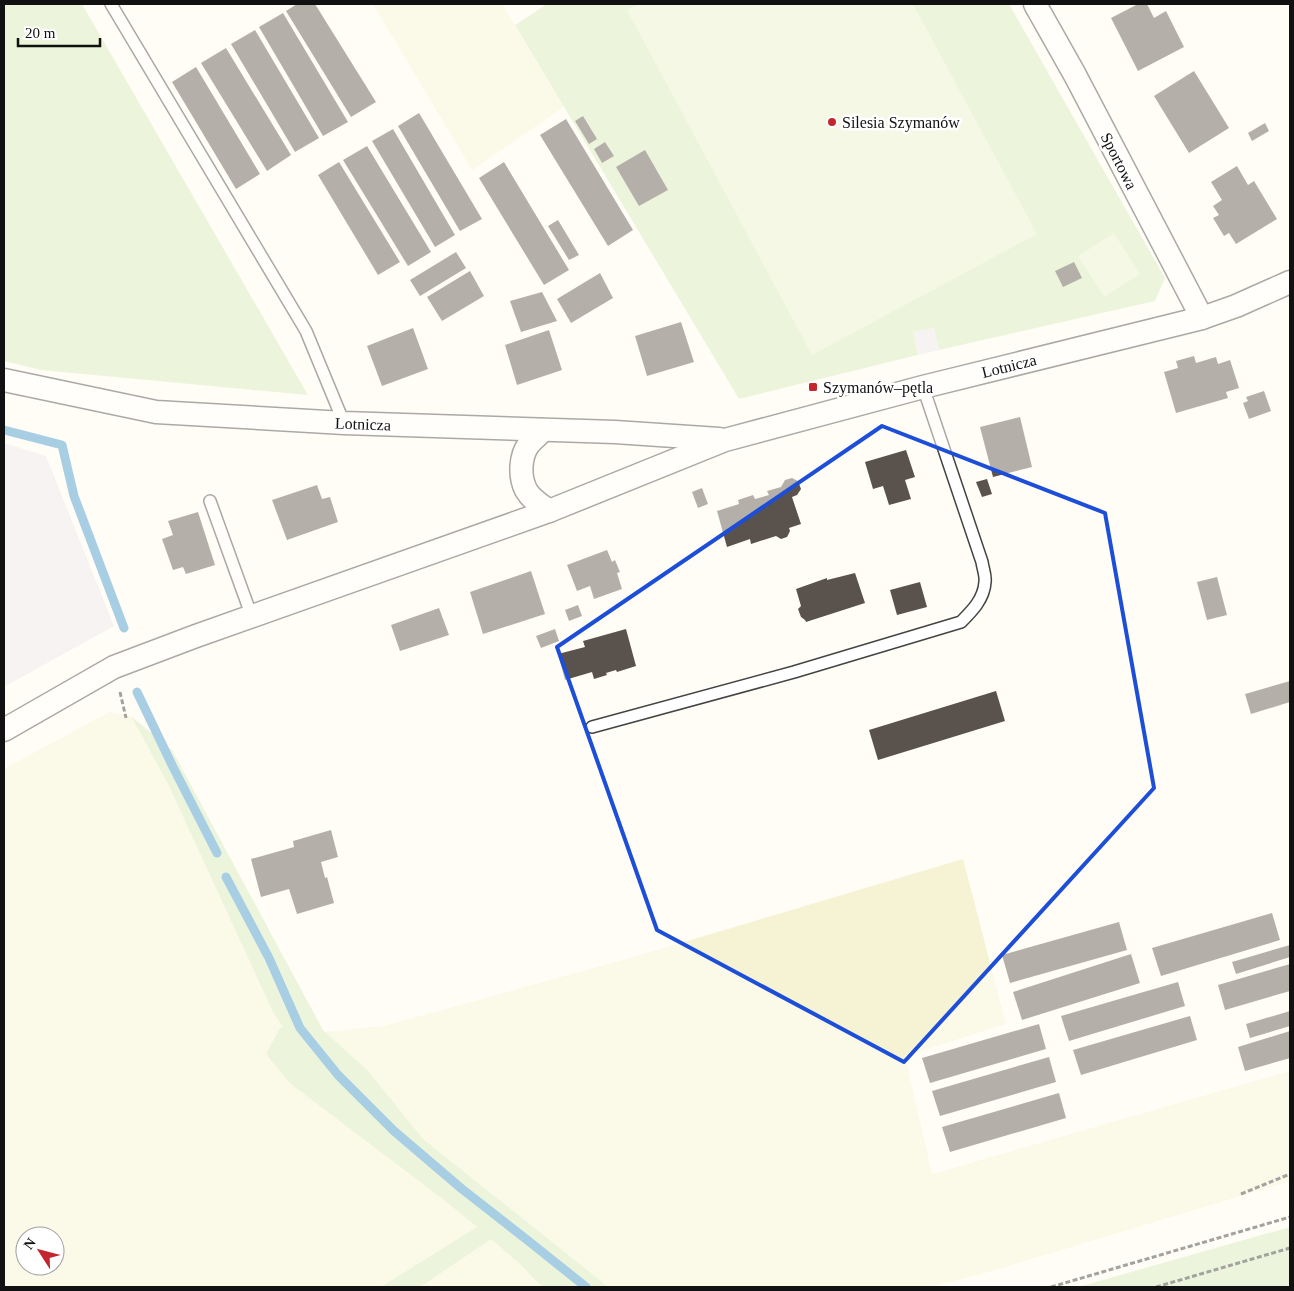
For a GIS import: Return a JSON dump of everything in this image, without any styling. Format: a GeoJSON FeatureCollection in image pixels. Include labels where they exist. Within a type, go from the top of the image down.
{"type":"FeatureCollection","features":[{"type":"Feature","properties":{"kind":"street","name":"Sportowa"},"geometry":{"type":"LineString","coordinates":[[1035,4],[1075,75],[1202,318]]}},
{"type":"Feature","properties":{"kind":"street","name":"Lotnicza"},"geometry":{"type":"LineString","coordinates":[[4,730],[114,667],[549,511],[725,440],[923,387],[1202,318],[1236,306],[1290,282]]}},
{"type":"Feature","properties":{"kind":"street","name":"Lotnicza"},"geometry":{"type":"LineString","coordinates":[[4,380],[156,412],[344,424],[615,432],[725,440]]}},
{"type":"Feature","properties":{"kind":"street"},"geometry":{"type":"LineString","coordinates":[[544,430],[529,444],[522,460],[521,475],[526,490],[549,511]]}},
{"type":"Feature","properties":{"kind":"lane"},"geometry":{"type":"LineString","coordinates":[[111,4],[306,331],[344,424]]}},
{"type":"Feature","properties":{"kind":"lane"},"geometry":{"type":"LineString","coordinates":[[592,727],[794,672],[961,622],[976,608],[985,582],[982,562],[923,387]]}},
{"type":"Feature","properties":{"kind":"lane"},"geometry":{"type":"LineString","coordinates":[[210,501],[252,617]]}},
{"type":"Feature","properties":{"kind":"path"},"geometry":{"type":"LineString","coordinates":[[1241,1194],[1290,1174]]}},
{"type":"Feature","properties":{"kind":"path"},"geometry":{"type":"LineString","coordinates":[[1051,1287],[1290,1217]]}},
{"type":"Feature","properties":{"kind":"path"},"geometry":{"type":"LineString","coordinates":[[1156,1287],[1290,1248]]}},
{"type":"Feature","properties":{"kind":"highlighted area"},"geometry":{"type":"Polygon","coordinates":[[[882,426],[1105,513],[1154,788],[904,1062],[657,930],[557,647],[882,426]]]}},
{"type":"Feature","properties":{"kind":"shaded area"},"geometry":{"type":"Polygon","coordinates":[[[373,4],[502,4],[564,107],[472,170],[373,4]]]}},
{"type":"Feature","properties":{"kind":"shaded area"},"geometry":{"type":"Polygon","coordinates":[[[934,327],[939,350],[918,355],[913,332],[934,327]]]}},
{"type":"Feature","properties":{"kind":"shaded area"},"geometry":{"type":"Polygon","coordinates":[[[4,443],[46,456],[114,626],[4,687],[4,443]]]}},
{"type":"Feature","properties":{"kind":"shaded area"},"geometry":{"type":"Polygon","coordinates":[[[109,712],[131,716],[168,784],[273,1012],[542,1287],[4,1287],[4,769],[109,712]]]}},
{"type":"Feature","properties":{"kind":"shaded area"},"geometry":{"type":"Polygon","coordinates":[[[963,859],[1006,1024],[905,1056],[932,1174],[1290,1071],[1290,1181],[992,1271],[931,1287],[607,1287],[385,1109],[324,1032],[384,1026],[637,956],[963,859]]]}},
{"type":"Feature","properties":{"kind":"green space"},"geometry":{"type":"Polygon","coordinates":[[[4,4],[82,4],[308,395],[41,370],[4,361],[4,4]]]}},
{"type":"Feature","properties":{"kind":"green space"},"geometry":{"type":"Polygon","coordinates":[[[547,4],[1009,4],[1165,278],[1155,301],[939,350],[934,328],[913,332],[918,355],[739,399],[515,25],[547,4]]]}},
{"type":"Feature","properties":{"kind":"green space","name":"Silesia Szymanów"},"geometry":{"type":"Polygon","coordinates":[[[638,4],[913,4],[1037,234],[812,355],[627,10],[638,4]]]}},
{"type":"Feature","properties":{"kind":"green space"},"geometry":{"type":"Polygon","coordinates":[[[1114,233],[1140,274],[1104,297],[1078,256],[1114,233]]]}},
{"type":"Feature","properties":{"kind":"green space"},"geometry":{"type":"Polygon","coordinates":[[[131,716],[172,750],[323,1030],[367,1070],[423,1139],[607,1287],[542,1287],[519,1263],[491,1239],[420,1287],[381,1287],[477,1227],[291,1084],[266,1054],[280,1028],[283,1027],[273,1012],[168,784],[131,716]]]}},
{"type":"Feature","properties":{"kind":"green space"},"geometry":{"type":"Polygon","coordinates":[[[1290,1227],[1290,1287],[1078,1287],[1290,1227]]]}},
{"type":"Feature","properties":{"kind":"building"},"geometry":{"type":"Polygon","coordinates":[[[297,4],[315,4],[376,102],[351,117],[286,11],[297,4]]]}},
{"type":"Feature","properties":{"kind":"building"},"geometry":{"type":"Polygon","coordinates":[[[1138,4],[1147,4],[1154,18],[1166,11],[1184,47],[1138,71],[1111,18],[1138,4]]]}},
{"type":"Feature","properties":{"kind":"building"},"geometry":{"type":"Polygon","coordinates":[[[283,13],[348,122],[323,136],[259,27],[283,13]]]}},
{"type":"Feature","properties":{"kind":"building"},"geometry":{"type":"Polygon","coordinates":[[[255,30],[319,138],[295,152],[231,44],[255,30]]]}},
{"type":"Feature","properties":{"kind":"building"},"geometry":{"type":"Polygon","coordinates":[[[226,48],[291,155],[267,171],[201,63],[226,48]]]}},
{"type":"Feature","properties":{"kind":"building"},"geometry":{"type":"Polygon","coordinates":[[[196,67],[260,174],[236,189],[172,82],[196,67]]]}},
{"type":"Feature","properties":{"kind":"building"},"geometry":{"type":"Polygon","coordinates":[[[1194,71],[1229,128],[1189,153],[1154,96],[1194,71]]]}},
{"type":"Feature","properties":{"kind":"building"},"geometry":{"type":"Polygon","coordinates":[[[419,113],[482,219],[460,231],[398,126],[419,113]]]}},
{"type":"Feature","properties":{"kind":"building"},"geometry":{"type":"Polygon","coordinates":[[[583,116],[597,139],[589,144],[575,121],[583,116]]]}},
{"type":"Feature","properties":{"kind":"building"},"geometry":{"type":"Polygon","coordinates":[[[566,119],[633,230],[608,246],[540,135],[566,119]]]}},
{"type":"Feature","properties":{"kind":"building"},"geometry":{"type":"Polygon","coordinates":[[[1265,123],[1269,131],[1252,141],[1248,133],[1265,123]]]}},
{"type":"Feature","properties":{"kind":"building"},"geometry":{"type":"Polygon","coordinates":[[[393,129],[455,235],[435,247],[372,141],[393,129]]]}},
{"type":"Feature","properties":{"kind":"building"},"geometry":{"type":"Polygon","coordinates":[[[605,142],[614,156],[602,163],[594,149],[605,142]]]}},
{"type":"Feature","properties":{"kind":"building"},"geometry":{"type":"Polygon","coordinates":[[[367,146],[431,252],[408,266],[343,160],[367,146]]]}},
{"type":"Feature","properties":{"kind":"building"},"geometry":{"type":"Polygon","coordinates":[[[645,150],[668,190],[639,206],[616,167],[645,150]]]}},
{"type":"Feature","properties":{"kind":"building"},"geometry":{"type":"Polygon","coordinates":[[[339,162],[400,262],[378,275],[318,175],[339,162]]]}},
{"type":"Feature","properties":{"kind":"building"},"geometry":{"type":"Polygon","coordinates":[[[504,162],[569,270],[544,285],[479,178],[504,162]]]}},
{"type":"Feature","properties":{"kind":"building"},"geometry":{"type":"Polygon","coordinates":[[[1237,166],[1248,185],[1254,181],[1277,219],[1236,244],[1229,233],[1224,236],[1213,218],[1219,215],[1213,206],[1222,200],[1211,182],[1237,166]]]}},
{"type":"Feature","properties":{"kind":"building"},"geometry":{"type":"Polygon","coordinates":[[[558,220],[579,255],[569,260],[548,226],[558,220]]]}},
{"type":"Feature","properties":{"kind":"building"},"geometry":{"type":"Polygon","coordinates":[[[456,252],[466,268],[420,296],[410,280],[456,252]]]}},
{"type":"Feature","properties":{"kind":"building"},"geometry":{"type":"Polygon","coordinates":[[[1074,262],[1082,278],[1063,287],[1055,271],[1074,262]]]}},
{"type":"Feature","properties":{"kind":"building"},"geometry":{"type":"Polygon","coordinates":[[[470,271],[484,296],[442,321],[427,297],[470,271]]]}},
{"type":"Feature","properties":{"kind":"building"},"geometry":{"type":"Polygon","coordinates":[[[600,273],[613,298],[571,323],[557,299],[600,273]]]}},
{"type":"Feature","properties":{"kind":"building"},"geometry":{"type":"Polygon","coordinates":[[[542,292],[557,321],[521,332],[510,301],[542,292]]]}},
{"type":"Feature","properties":{"kind":"building"},"geometry":{"type":"Polygon","coordinates":[[[681,322],[694,362],[647,376],[635,336],[681,322]]]}},
{"type":"Feature","properties":{"kind":"building"},"geometry":{"type":"Polygon","coordinates":[[[413,328],[428,369],[382,386],[367,346],[413,328]]]}},
{"type":"Feature","properties":{"kind":"building"},"geometry":{"type":"Polygon","coordinates":[[[549,330],[562,370],[517,385],[505,345],[549,330]]]}},
{"type":"Feature","properties":{"kind":"building"},"geometry":{"type":"Polygon","coordinates":[[[1194,356],[1196,363],[1216,357],[1218,364],[1230,360],[1239,388],[1226,392],[1228,398],[1176,413],[1164,372],[1178,368],[1176,361],[1194,356]]]}},
{"type":"Feature","properties":{"kind":"building"},"geometry":{"type":"Polygon","coordinates":[[[1264,391],[1271,411],[1249,419],[1243,403],[1248,401],[1246,397],[1264,391]]]}},
{"type":"Feature","properties":{"kind":"building"},"geometry":{"type":"Polygon","coordinates":[[[1020,417],[1032,467],[993,477],[980,427],[1020,417]]]}},
{"type":"Feature","properties":{"kind":"building"},"geometry":{"type":"Polygon","coordinates":[[[906,450],[915,477],[905,480],[911,499],[889,505],[883,486],[873,489],[865,462],[906,450]]]}},
{"type":"Feature","properties":{"kind":"building"},"geometry":{"type":"Polygon","coordinates":[[[792,478],[798,481],[801,489],[797,495],[792,497],[801,524],[789,528],[790,531],[787,537],[781,539],[776,536],[751,544],[750,539],[727,547],[717,511],[739,504],[738,500],[753,495],[755,499],[769,495],[767,491],[781,487],[785,480],[792,478]]]}},
{"type":"Feature","properties":{"kind":"building"},"geometry":{"type":"Polygon","coordinates":[[[987,479],[992,494],[982,497],[976,482],[987,479]]]}},
{"type":"Feature","properties":{"kind":"building"},"geometry":{"type":"Polygon","coordinates":[[[317,485],[322,499],[330,497],[338,522],[287,540],[272,500],[317,485]]]}},
{"type":"Feature","properties":{"kind":"building"},"geometry":{"type":"Polygon","coordinates":[[[702,488],[708,504],[698,508],[692,492],[702,488]]]}},
{"type":"Feature","properties":{"kind":"building"},"geometry":{"type":"Polygon","coordinates":[[[198,512],[215,565],[186,574],[183,567],[173,570],[162,539],[173,535],[168,521],[198,512]]]}},
{"type":"Feature","properties":{"kind":"building"},"geometry":{"type":"Polygon","coordinates":[[[607,550],[612,562],[615,560],[620,572],[617,573],[622,589],[594,599],[590,586],[577,591],[567,565],[607,550]]]}},
{"type":"Feature","properties":{"kind":"building"},"geometry":{"type":"Polygon","coordinates":[[[531,571],[545,614],[483,634],[470,592],[531,571]]]}},
{"type":"Feature","properties":{"kind":"building"},"geometry":{"type":"Polygon","coordinates":[[[855,573],[865,603],[806,622],[801,617],[798,609],[801,606],[796,589],[827,578],[827,580],[855,573]]]}},
{"type":"Feature","properties":{"kind":"building"},"geometry":{"type":"Polygon","coordinates":[[[1217,577],[1227,615],[1207,620],[1197,582],[1217,577]]]}},
{"type":"Feature","properties":{"kind":"building"},"geometry":{"type":"Polygon","coordinates":[[[920,582],[927,607],[897,615],[890,590],[920,582]]]}},
{"type":"Feature","properties":{"kind":"building"},"geometry":{"type":"Polygon","coordinates":[[[578,605],[582,616],[569,621],[565,610],[578,605]]]}},
{"type":"Feature","properties":{"kind":"building"},"geometry":{"type":"Polygon","coordinates":[[[439,608],[449,635],[400,651],[391,625],[439,608]]]}},
{"type":"Feature","properties":{"kind":"building"},"geometry":{"type":"Polygon","coordinates":[[[555,629],[559,641],[541,648],[536,636],[555,629]]]}},
{"type":"Feature","properties":{"kind":"building"},"geometry":{"type":"Polygon","coordinates":[[[626,629],[636,666],[617,672],[616,670],[606,673],[607,675],[594,679],[592,672],[565,680],[558,654],[585,647],[583,641],[626,629]]]}},
{"type":"Feature","properties":{"kind":"building"},"geometry":{"type":"Polygon","coordinates":[[[1290,681],[1290,702],[1251,714],[1245,694],[1290,681]]]}},
{"type":"Feature","properties":{"kind":"building"},"geometry":{"type":"Polygon","coordinates":[[[996,691],[1005,721],[878,760],[869,730],[996,691]]]}},
{"type":"Feature","properties":{"kind":"building"},"geometry":{"type":"Polygon","coordinates":[[[331,830],[338,857],[321,862],[334,903],[297,914],[289,889],[261,897],[251,859],[294,847],[293,841],[331,830]]]}},
{"type":"Feature","properties":{"kind":"building"},"geometry":{"type":"Polygon","coordinates":[[[1272,913],[1280,940],[1161,976],[1152,948],[1272,913]]]}},
{"type":"Feature","properties":{"kind":"building"},"geometry":{"type":"Polygon","coordinates":[[[1119,922],[1127,950],[1010,983],[1002,955],[1119,922]]]}},
{"type":"Feature","properties":{"kind":"building"},"geometry":{"type":"Polygon","coordinates":[[[1290,945],[1290,957],[1236,974],[1232,962],[1290,945]]]}},
{"type":"Feature","properties":{"kind":"building"},"geometry":{"type":"Polygon","coordinates":[[[1131,954],[1140,983],[1022,1020],[1013,992],[1131,954]]]}},
{"type":"Feature","properties":{"kind":"building"},"geometry":{"type":"Polygon","coordinates":[[[1290,964],[1290,991],[1225,1010],[1218,985],[1290,964]]]}},
{"type":"Feature","properties":{"kind":"building"},"geometry":{"type":"Polygon","coordinates":[[[1178,982],[1185,1006],[1069,1041],[1061,1016],[1178,982]]]}},
{"type":"Feature","properties":{"kind":"building"},"geometry":{"type":"Polygon","coordinates":[[[1290,1011],[1290,1026],[1250,1038],[1246,1024],[1290,1011]]]}},
{"type":"Feature","properties":{"kind":"building"},"geometry":{"type":"Polygon","coordinates":[[[1190,1016],[1197,1040],[1081,1075],[1073,1050],[1190,1016]]]}},
{"type":"Feature","properties":{"kind":"building"},"geometry":{"type":"Polygon","coordinates":[[[1039,1024],[1046,1049],[930,1083],[922,1058],[1039,1024]]]}},
{"type":"Feature","properties":{"kind":"building"},"geometry":{"type":"Polygon","coordinates":[[[1290,1031],[1290,1058],[1245,1071],[1238,1047],[1290,1031]]]}},
{"type":"Feature","properties":{"kind":"building"},"geometry":{"type":"Polygon","coordinates":[[[1049,1057],[1056,1082],[940,1116],[932,1091],[1049,1057]]]}},
{"type":"Feature","properties":{"kind":"building"},"geometry":{"type":"Polygon","coordinates":[[[1059,1093],[1066,1118],[950,1152],[942,1127],[1059,1093]]]}},
{"type":"Feature","properties":{"kind":"waterway"},"geometry":{"type":"LineString","coordinates":[[4,430],[62,445],[74,496],[124,628]]}},
{"type":"Feature","properties":{"kind":"waterway"},"geometry":{"type":"LineString","coordinates":[[137,692],[217,853]]}},
{"type":"Feature","properties":{"kind":"waterway"},"geometry":{"type":"LineString","coordinates":[[226,877],[269,958],[300,1028],[338,1075],[394,1131],[462,1189],[586,1287]]}},
{"type":"Feature","properties":{"kind":"place","name":"Silesia Szymanów"},"geometry":{"type":"Point","coordinates":[832,122]}},
{"type":"Feature","properties":{"kind":"place","name":"Szymanów–pętla"},"geometry":{"type":"Point","coordinates":[813,387]}}]}
